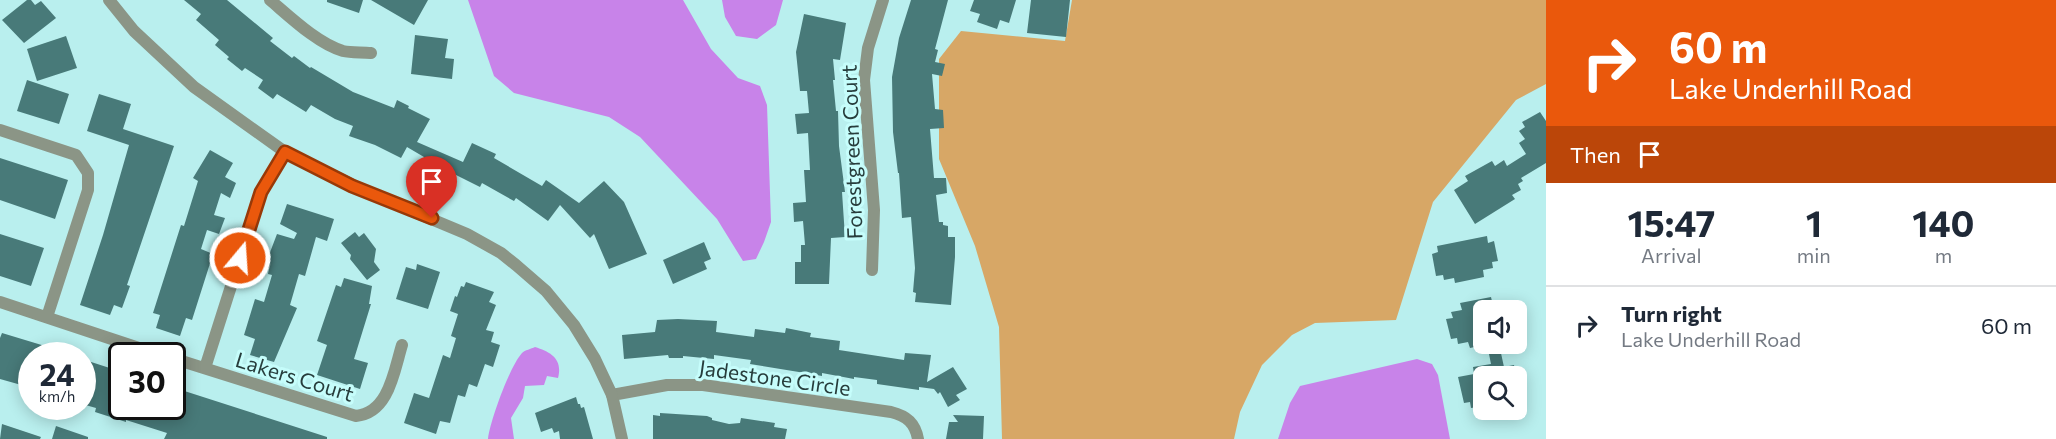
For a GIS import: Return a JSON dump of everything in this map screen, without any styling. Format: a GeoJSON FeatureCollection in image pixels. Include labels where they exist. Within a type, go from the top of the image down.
{"type":"FeatureCollection","features":[{"type":"Feature","properties":{"kind":"street"},"geometry":{"type":"LineString","coordinates":[[109,0],[134,31],[194,87],[285,152],[360,189],[449,225],[501,253],[533,279],[561,309],[595,359],[612,394],[622,439]]}},
{"type":"Feature","properties":{"kind":"street"},"geometry":{"type":"LineString","coordinates":[[270,0],[333,48],[347,52],[371,53]]}},
{"type":"Feature","properties":{"kind":"street","name":"Forestgreen Court"},"geometry":{"type":"LineString","coordinates":[[872,270],[874,210],[864,80],[868,48],[883,0]]}},
{"type":"Feature","properties":{"kind":"street"},"geometry":{"type":"LineString","coordinates":[[0,130],[76,155],[88,173],[88,189],[47,317]]}},
{"type":"Feature","properties":{"kind":"street"},"geometry":{"type":"LineString","coordinates":[[186,362],[205,368],[261,192],[285,152]]}},
{"type":"Feature","properties":{"kind":"street"},"geometry":{"type":"LineString","coordinates":[[0,302],[121,342]]}},
{"type":"Feature","properties":{"kind":"street","name":"Lakers Court"},"geometry":{"type":"LineString","coordinates":[[205,368],[351,416],[360,416],[374,410],[385,396],[402,345]]}},
{"type":"Feature","properties":{"kind":"street","name":"Jadestone Circle"},"geometry":{"type":"LineString","coordinates":[[612,394],[668,385],[728,388],[899,414],[914,426],[918,439]]}},
{"type":"Feature","properties":{"kind":"shaded area"},"geometry":{"type":"Polygon","coordinates":[[[468,0],[683,0],[711,49],[738,78],[760,86],[767,105],[771,222],[756,259],[743,261],[717,219],[640,137],[609,117],[514,93],[494,76],[468,0]]]}},
{"type":"Feature","properties":{"kind":"shaded area"},"geometry":{"type":"Polygon","coordinates":[[[722,0],[783,0],[776,25],[757,39],[736,36],[725,17],[722,0]]]}},
{"type":"Feature","properties":{"kind":"shaded area"},"geometry":{"type":"Polygon","coordinates":[[[1072,0],[1546,0],[1546,84],[1516,100],[1433,202],[1396,320],[1315,323],[1292,335],[1262,365],[1240,412],[1234,439],[1002,439],[999,327],[975,246],[939,159],[939,59],[961,31],[1065,41],[1072,0]]]}},
{"type":"Feature","properties":{"kind":"shaded area"},"geometry":{"type":"Polygon","coordinates":[[[535,347],[551,354],[557,361],[558,378],[547,376],[544,385],[525,386],[523,398],[511,418],[514,439],[488,439],[496,407],[512,369],[522,353],[535,347]]]}},
{"type":"Feature","properties":{"kind":"shaded area"},"geometry":{"type":"Polygon","coordinates":[[[1417,359],[1432,364],[1438,375],[1450,439],[1278,439],[1290,403],[1300,386],[1417,359]]]}},
{"type":"Feature","properties":{"kind":"building"},"geometry":{"type":"Polygon","coordinates":[[[27,0],[31,0],[35,5],[41,1],[56,18],[24,43],[2,20],[27,0]]]}},
{"type":"Feature","properties":{"kind":"building"},"geometry":{"type":"Polygon","coordinates":[[[184,0],[227,0],[273,38],[270,41],[292,58],[294,56],[310,68],[353,92],[394,108],[397,100],[430,119],[417,142],[463,162],[472,143],[496,154],[494,158],[542,186],[546,180],[579,203],[604,181],[624,202],[647,254],[609,269],[594,234],[590,238],[560,205],[548,221],[516,198],[514,201],[482,183],[480,187],[446,170],[440,183],[417,173],[424,157],[407,147],[401,158],[375,145],[349,136],[353,126],[311,105],[306,112],[277,94],[273,99],[258,88],[263,80],[245,68],[242,71],[227,59],[229,57],[215,45],[219,40],[196,20],[201,14],[184,0]]]}},
{"type":"Feature","properties":{"kind":"building"},"geometry":{"type":"Polygon","coordinates":[[[327,0],[363,0],[359,13],[327,2],[327,0]]]}},
{"type":"Feature","properties":{"kind":"building"},"geometry":{"type":"Polygon","coordinates":[[[371,0],[428,0],[414,25],[371,0]]]}},
{"type":"Feature","properties":{"kind":"building"},"geometry":{"type":"Polygon","coordinates":[[[911,0],[948,0],[935,49],[938,50],[935,62],[945,64],[942,76],[932,74],[935,109],[943,110],[944,128],[930,129],[934,178],[946,178],[947,193],[936,195],[939,222],[948,226],[948,237],[955,237],[951,305],[915,302],[911,217],[902,218],[893,132],[892,77],[899,38],[911,0]]]}},
{"type":"Feature","properties":{"kind":"building"},"geometry":{"type":"Polygon","coordinates":[[[974,0],[1016,0],[1009,23],[1000,20],[997,29],[977,22],[980,14],[970,11],[974,0]]]}},
{"type":"Feature","properties":{"kind":"building"},"geometry":{"type":"Polygon","coordinates":[[[1031,0],[1070,0],[1066,37],[1027,33],[1031,0]]]}},
{"type":"Feature","properties":{"kind":"building"},"geometry":{"type":"Polygon","coordinates":[[[804,14],[846,23],[840,60],[833,59],[835,80],[833,80],[845,192],[842,192],[845,237],[831,238],[829,284],[795,284],[795,262],[801,262],[801,245],[805,245],[803,221],[794,222],[793,203],[806,202],[804,170],[810,170],[808,133],[797,134],[795,114],[809,113],[807,91],[800,91],[796,52],[804,14]]]}},
{"type":"Feature","properties":{"kind":"building"},"geometry":{"type":"Polygon","coordinates":[[[415,35],[448,39],[445,58],[454,59],[452,79],[411,74],[415,35]]]}},
{"type":"Feature","properties":{"kind":"building"},"geometry":{"type":"Polygon","coordinates":[[[66,36],[77,68],[37,81],[27,49],[66,36]]]}},
{"type":"Feature","properties":{"kind":"building"},"geometry":{"type":"Polygon","coordinates":[[[27,80],[69,94],[59,124],[17,111],[27,80]]]}},
{"type":"Feature","properties":{"kind":"building"},"geometry":{"type":"Polygon","coordinates":[[[99,94],[131,104],[123,129],[174,146],[127,285],[130,286],[122,308],[114,305],[110,315],[80,305],[129,145],[87,131],[99,94]]]}},
{"type":"Feature","properties":{"kind":"building"},"geometry":{"type":"Polygon","coordinates":[[[1540,112],[1546,121],[1546,163],[1521,178],[1523,181],[1518,184],[1521,190],[1512,195],[1515,199],[1475,224],[1454,190],[1468,181],[1465,176],[1492,161],[1495,166],[1504,160],[1507,166],[1526,154],[1519,143],[1525,139],[1519,131],[1525,127],[1522,122],[1540,112]]]}},
{"type":"Feature","properties":{"kind":"building"},"geometry":{"type":"Polygon","coordinates":[[[210,150],[233,163],[225,177],[236,183],[230,198],[221,193],[214,215],[225,218],[219,234],[207,230],[201,249],[213,254],[192,320],[186,318],[180,336],[156,328],[160,315],[153,313],[181,225],[184,226],[198,181],[193,178],[210,150]]]}},
{"type":"Feature","properties":{"kind":"building"},"geometry":{"type":"Polygon","coordinates":[[[0,158],[68,180],[55,219],[0,200],[0,158]]]}},
{"type":"Feature","properties":{"kind":"building"},"geometry":{"type":"Polygon","coordinates":[[[287,204],[334,219],[327,241],[316,237],[305,276],[299,274],[290,305],[297,308],[274,362],[250,355],[255,339],[244,335],[255,299],[264,302],[272,275],[268,274],[269,268],[267,268],[271,256],[269,255],[277,234],[294,239],[297,233],[280,224],[287,204]]]}},
{"type":"Feature","properties":{"kind":"building"},"geometry":{"type":"Polygon","coordinates":[[[355,232],[359,237],[364,233],[376,249],[374,262],[380,270],[367,280],[350,259],[351,255],[341,243],[355,232]]]}},
{"type":"Feature","properties":{"kind":"building"},"geometry":{"type":"Polygon","coordinates":[[[0,234],[44,248],[31,286],[0,276],[0,234]]]}},
{"type":"Feature","properties":{"kind":"building"},"geometry":{"type":"Polygon","coordinates":[[[1487,236],[1488,243],[1494,241],[1498,261],[1492,262],[1493,268],[1483,270],[1484,277],[1455,283],[1454,278],[1444,280],[1443,275],[1436,276],[1432,254],[1438,252],[1437,246],[1487,236]]]}},
{"type":"Feature","properties":{"kind":"building"},"geometry":{"type":"Polygon","coordinates":[[[704,242],[711,259],[704,262],[707,269],[673,284],[663,260],[704,242]]]}},
{"type":"Feature","properties":{"kind":"building"},"geometry":{"type":"Polygon","coordinates":[[[417,264],[440,272],[428,309],[396,299],[406,267],[416,270],[417,264]]]}},
{"type":"Feature","properties":{"kind":"building"},"geometry":{"type":"Polygon","coordinates":[[[344,278],[372,286],[369,304],[371,304],[354,359],[368,363],[360,389],[317,375],[327,345],[317,341],[336,285],[341,287],[344,278]]]}},
{"type":"Feature","properties":{"kind":"building"},"geometry":{"type":"Polygon","coordinates":[[[466,282],[494,292],[489,302],[496,305],[486,330],[494,332],[491,342],[500,345],[493,367],[485,364],[477,387],[469,384],[465,397],[458,395],[450,423],[440,421],[436,434],[404,423],[414,393],[429,398],[443,355],[450,358],[456,338],[451,336],[458,314],[450,311],[455,296],[457,297],[461,286],[464,287],[466,282]]]}},
{"type":"Feature","properties":{"kind":"building"},"geometry":{"type":"Polygon","coordinates":[[[1491,297],[1492,300],[1476,300],[1491,297]]]}},
{"type":"Feature","properties":{"kind":"building"},"geometry":{"type":"Polygon","coordinates":[[[1473,300],[1473,347],[1470,348],[1468,342],[1458,344],[1457,338],[1451,339],[1446,319],[1453,318],[1451,312],[1462,310],[1460,303],[1473,300]]]}},
{"type":"Feature","properties":{"kind":"building"},"geometry":{"type":"Polygon","coordinates":[[[657,320],[717,321],[716,332],[754,337],[755,329],[785,333],[786,328],[811,333],[810,337],[840,341],[839,350],[904,360],[905,353],[931,355],[927,382],[953,367],[967,389],[956,395],[960,400],[948,407],[940,392],[938,394],[934,389],[919,387],[919,390],[877,384],[877,380],[854,377],[854,379],[822,373],[822,376],[750,364],[751,360],[714,355],[714,359],[683,356],[683,358],[669,358],[668,355],[624,359],[622,335],[655,332],[657,320]]]}},
{"type":"Feature","properties":{"kind":"building"},"geometry":{"type":"Polygon","coordinates":[[[2,333],[32,342],[18,342],[18,384],[0,379],[2,333]]]}},
{"type":"Feature","properties":{"kind":"building"},"geometry":{"type":"Polygon","coordinates":[[[1489,354],[1501,354],[1504,366],[1479,366],[1491,364],[1489,354]]]}},
{"type":"Feature","properties":{"kind":"building"},"geometry":{"type":"Polygon","coordinates":[[[96,364],[108,367],[108,416],[96,412],[96,364]]]}},
{"type":"Feature","properties":{"kind":"building"},"geometry":{"type":"Polygon","coordinates":[[[1473,374],[1473,408],[1471,408],[1470,402],[1464,403],[1458,377],[1473,374]]]}},
{"type":"Feature","properties":{"kind":"building"},"geometry":{"type":"Polygon","coordinates":[[[186,392],[327,437],[327,439],[164,439],[167,433],[126,420],[186,420],[186,392]]]}},
{"type":"Feature","properties":{"kind":"building"},"geometry":{"type":"Polygon","coordinates":[[[576,397],[581,408],[584,407],[593,439],[560,439],[559,431],[554,433],[552,428],[541,432],[535,413],[576,397]]]}},
{"type":"Feature","properties":{"kind":"building"},"geometry":{"type":"Polygon","coordinates":[[[660,413],[707,416],[712,420],[729,424],[740,423],[741,418],[775,423],[774,427],[787,429],[785,439],[653,439],[653,415],[660,416],[660,413]]]}},
{"type":"Feature","properties":{"kind":"building"},"geometry":{"type":"Polygon","coordinates":[[[953,415],[984,416],[983,439],[946,439],[949,422],[958,422],[953,415]]]}},
{"type":"Feature","properties":{"kind":"building"},"geometry":{"type":"Polygon","coordinates":[[[2,424],[41,437],[40,439],[0,439],[2,424]]]}},
{"type":"Feature","properties":{"kind":"building"},"geometry":{"type":"Polygon","coordinates":[[[56,426],[88,437],[88,439],[52,439],[56,426]]]}},
{"type":"Feature","properties":{"kind":"route"},"geometry":{"type":"LineString","coordinates":[[240,258],[261,192],[285,152],[352,186],[432,218]]}}]}
